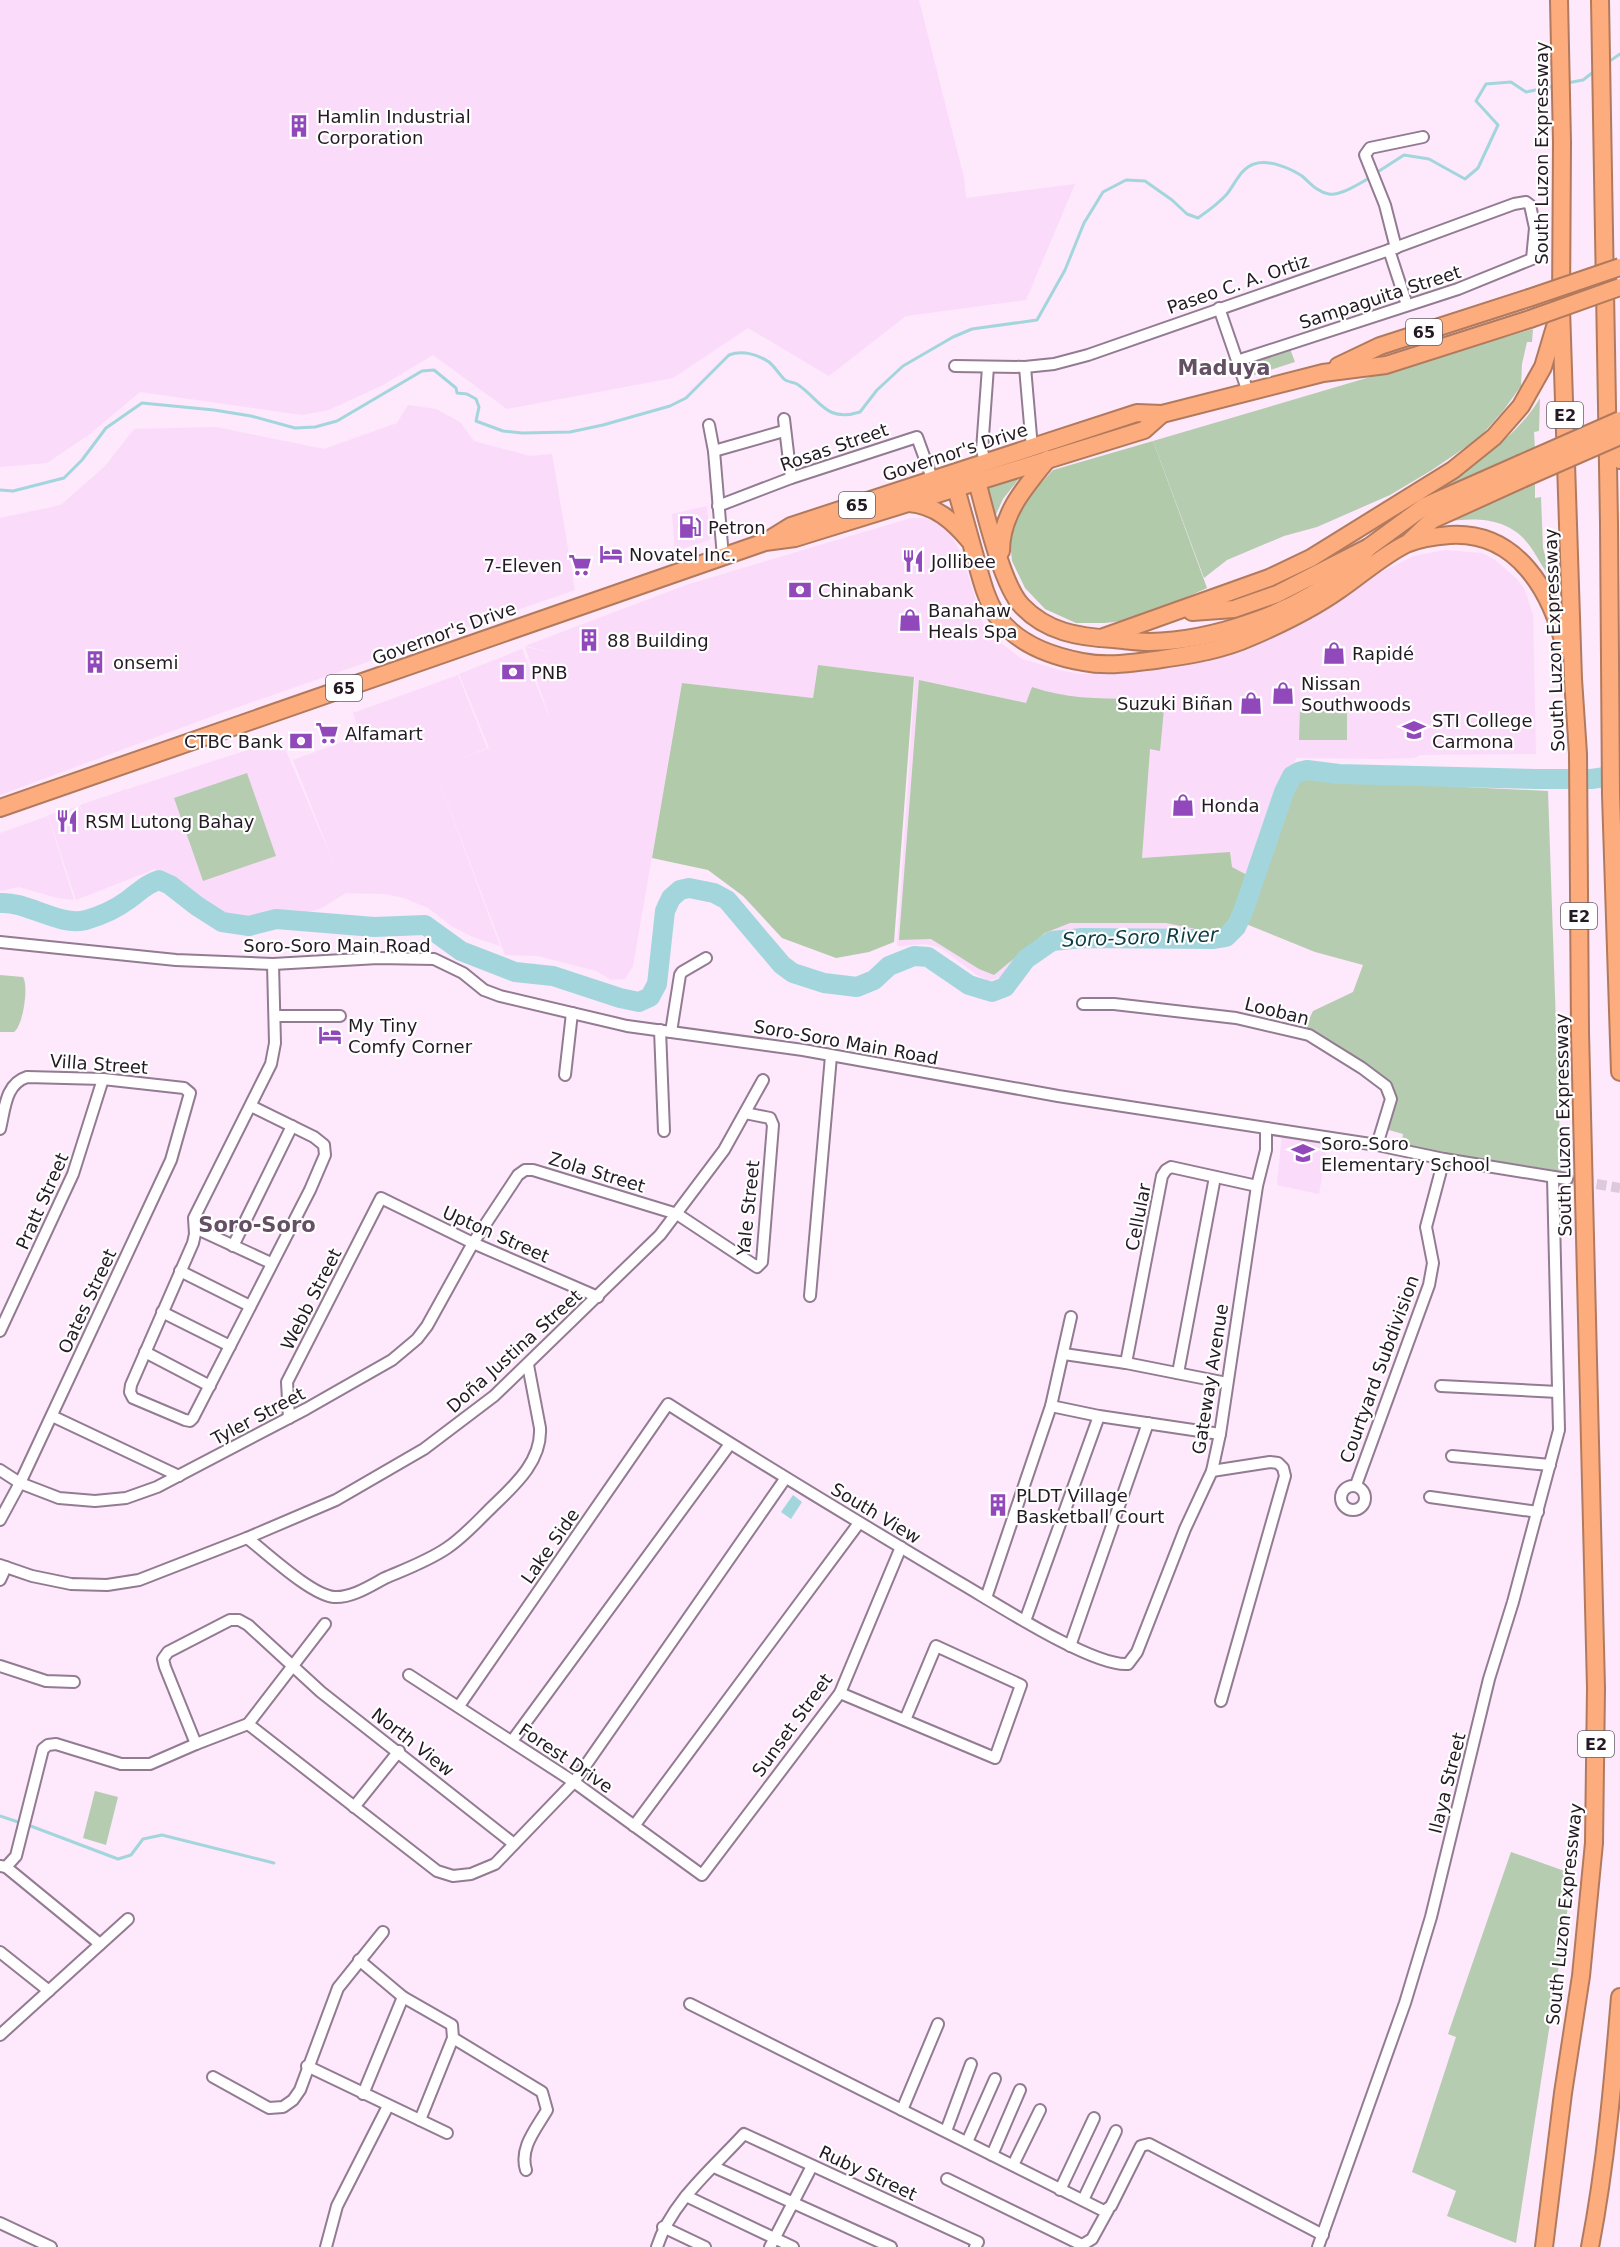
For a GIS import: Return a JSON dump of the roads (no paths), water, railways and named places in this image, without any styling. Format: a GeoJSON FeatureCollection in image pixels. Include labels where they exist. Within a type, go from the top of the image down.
{"type":"FeatureCollection","features":[{"type":"Feature","properties":{"kind":"highway","name":"South Luzon Expressway"},"geometry":{"type":"LineString","coordinates":[[1544,2247],[1563,2092],[1581,1976],[1594,1832],[1596,1688],[1580,1032],[1578,754],[1573,679],[1561,308],[1562,142],[1559,0]]}},
{"type":"Feature","properties":{"kind":"highway","name":"E2"},"geometry":{"type":"LineString","coordinates":[[1600,0],[1611,795],[1620,1072]]}},
{"type":"Feature","properties":{"kind":"highway","name":"Governor's Drive"},"geometry":{"type":"LineString","coordinates":[[1323,373],[1380,346],[1620,267]]}},
{"type":"Feature","properties":{"kind":"highway","name":"Governor's Drive"},"geometry":{"type":"LineString","coordinates":[[765,542],[795,538],[904,503],[1032,448],[1137,413],[1162,414],[1323,373],[1386,365],[1530,319],[1620,287]]}},
{"type":"Feature","properties":{"kind":"highway"},"geometry":{"type":"LineString","coordinates":[[1101,638],[1164,614],[1241,589],[1311,558],[1453,470],[1476,453],[1509,422],[1533,387],[1543,367],[1561,308]]}},
{"type":"Feature","properties":{"kind":"highway"},"geometry":{"type":"LineString","coordinates":[[1605,392],[1620,460]]}},
{"type":"Feature","properties":{"kind":"highway","name":"Governor's Drive"},"geometry":{"type":"LineString","coordinates":[[978,470],[1048,459],[1144,430],[1162,414]]}},
{"type":"Feature","properties":{"kind":"highway"},"geometry":{"type":"LineString","coordinates":[[1409,543],[1432,520],[1620,420]]}},
{"type":"Feature","properties":{"kind":"highway"},"geometry":{"type":"LineString","coordinates":[[1164,614],[1243,607],[1277,594],[1369,547],[1425,507],[1620,436]]}},
{"type":"Feature","properties":{"kind":"highway"},"geometry":{"type":"LineString","coordinates":[[1000,561],[1001,541],[1007,517],[1048,459]]}},
{"type":"Feature","properties":{"kind":"highway"},"geometry":{"type":"LineString","coordinates":[[978,470],[1000,561],[1009,586],[1023,607],[1052,628],[1077,636],[1149,642],[1213,633],[1244,624],[1316,592],[1345,572],[1369,547]]}},
{"type":"Feature","properties":{"kind":"highway","name":"Governor's Drive"},"geometry":{"type":"LineString","coordinates":[[0,808],[723,557],[765,542],[791,526],[933,481],[954,481]]}},
{"type":"Feature","properties":{"kind":"highway"},"geometry":{"type":"LineString","coordinates":[[954,481],[993,608],[1006,626],[1021,639],[1059,657],[1102,665],[1124,664],[1210,651],[1252,637],[1317,605],[1388,554],[1409,543],[1434,537],[1467,535],[1489,540],[1518,558],[1533,576],[1549,601],[1560,628],[1573,679]]}},
{"type":"Feature","properties":{"kind":"highway"},"geometry":{"type":"LineString","coordinates":[[904,503],[922,505],[937,511],[953,522],[972,543]]}},
{"type":"Feature","properties":{"kind":"highway"},"geometry":{"type":"LineString","coordinates":[[1611,734],[1620,701]]}},
{"type":"Feature","properties":{"kind":"highway"},"geometry":{"type":"LineString","coordinates":[[1590,2247],[1599,2198],[1610,2109],[1620,1997]]}},
{"type":"Feature","properties":{"kind":"street"},"geometry":{"type":"LineString","coordinates":[[1407,305],[1378,189],[1365,155],[1370,148],[1423,137]]}},
{"type":"Feature","properties":{"kind":"street","name":"Paseo C. A. Ortiz"},"geometry":{"type":"LineString","coordinates":[[955,366],[1054,364],[1088,355],[1526,201],[1530,205],[1535,228],[1532,259]]}},
{"type":"Feature","properties":{"kind":"street","name":"Sampaguita Street"},"geometry":{"type":"LineString","coordinates":[[1237,361],[1458,289],[1532,259]]}},
{"type":"Feature","properties":{"kind":"street"},"geometry":{"type":"LineString","coordinates":[[1219,308],[1248,392]]}},
{"type":"Feature","properties":{"kind":"street"},"geometry":{"type":"LineString","coordinates":[[1025,366],[1032,448]]}},
{"type":"Feature","properties":{"kind":"street"},"geometry":{"type":"LineString","coordinates":[[978,470],[982,450],[988,367]]}},
{"type":"Feature","properties":{"kind":"street"},"geometry":{"type":"LineString","coordinates":[[784,419],[791,478]]}},
{"type":"Feature","properties":{"kind":"street"},"geometry":{"type":"LineString","coordinates":[[709,426],[714,451],[723,557]]}},
{"type":"Feature","properties":{"kind":"street"},"geometry":{"type":"LineString","coordinates":[[714,451],[784,431]]}},
{"type":"Feature","properties":{"kind":"street","name":"Rosas Street"},"geometry":{"type":"LineString","coordinates":[[718,506],[791,478],[917,436],[933,481]]}},
{"type":"Feature","properties":{"kind":"street","name":"Soro-Soro Main Road"},"geometry":{"type":"LineString","coordinates":[[0,942],[176,960],[273,964],[378,958],[434,959],[463,973],[484,990],[500,996],[627,1026],[831,1056],[1058,1096],[1377,1145],[1444,1159],[1567,1179]]}},
{"type":"Feature","properties":{"kind":"street"},"geometry":{"type":"LineString","coordinates":[[664,1131],[666,1031],[680,975],[706,958]]}},
{"type":"Feature","properties":{"kind":"street"},"geometry":{"type":"LineString","coordinates":[[251,1106],[320,1141],[326,1150],[310,1190],[190,1421],[138,1401],[131,1395],[131,1385],[193,1243],[194,1218],[251,1106],[274,1052],[273,964]]}},
{"type":"Feature","properties":{"kind":"street","name":"Looban"},"geometry":{"type":"LineString","coordinates":[[1083,1004],[1114,1004],[1236,1018],[1309,1035],[1386,1086],[1391,1099],[1377,1145]]}},
{"type":"Feature","properties":{"kind":"street"},"geometry":{"type":"LineString","coordinates":[[565,1075],[572,1013]]}},
{"type":"Feature","properties":{"kind":"street"},"geometry":{"type":"LineString","coordinates":[[275,1016],[340,1016]]}},
{"type":"Feature","properties":{"kind":"street"},"geometry":{"type":"LineString","coordinates":[[810,1296],[831,1056]]}},
{"type":"Feature","properties":{"kind":"street","name":"Villa Street"},"geometry":{"type":"LineString","coordinates":[[0,1129],[10,1089],[16,1082],[27,1077],[103,1079],[182,1088],[189,1091]]}},
{"type":"Feature","properties":{"kind":"street","name":"Pratt Street"},"geometry":{"type":"LineString","coordinates":[[0,1331],[74,1174],[103,1079]]}},
{"type":"Feature","properties":{"kind":"street","name":"Doña Justina Street"},"geometry":{"type":"LineString","coordinates":[[3,1566],[32,1576],[71,1584],[124,1583],[154,1575],[336,1500],[408,1460],[481,1408],[651,1245],[724,1150],[763,1080]]}},
{"type":"Feature","properties":{"kind":"street","name":"Oates Street"},"geometry":{"type":"LineString","coordinates":[[0,1520],[52,1416],[171,1160],[189,1099],[189,1091]]}},
{"type":"Feature","properties":{"kind":"street","name":"Yale Street"},"geometry":{"type":"LineString","coordinates":[[677,1214],[754,1266],[760,1265],[773,1125],[770,1118],[745,1113]]}},
{"type":"Feature","properties":{"kind":"street"},"geometry":{"type":"LineString","coordinates":[[233,1246],[292,1126]]}},
{"type":"Feature","properties":{"kind":"street","name":"Gateway Avenue"},"geometry":{"type":"LineString","coordinates":[[1070,1646],[1119,1665],[1128,1664],[1133,1660],[1185,1529],[1212,1471],[1220,1434],[1257,1186],[1264,1159],[1266,1128]]}},
{"type":"Feature","properties":{"kind":"street","name":"Courtyard Subdivision"},"geometry":{"type":"LineString","coordinates":[[1356,1485],[1429,1285],[1433,1263],[1426,1227],[1444,1159]]}},
{"type":"Feature","properties":{"kind":"street","name":"Cellular"},"geometry":{"type":"LineString","coordinates":[[1126,1363],[1162,1176],[1166,1170],[1171,1167],[1257,1186]]}},
{"type":"Feature","properties":{"kind":"street","name":"Zola Street"},"geometry":{"type":"LineString","coordinates":[[473,1243],[518,1175],[525,1170],[533,1170],[677,1214]]}},
{"type":"Feature","properties":{"kind":"street"},"geometry":{"type":"LineString","coordinates":[[1178,1373],[1215,1177]]}},
{"type":"Feature","properties":{"kind":"street","name":"Ilaya Street"},"geometry":{"type":"LineString","coordinates":[[1318,2247],[1405,2003],[1431,1917],[1489,1679],[1538,1512],[1559,1430],[1553,1177]]}},
{"type":"Feature","properties":{"kind":"street","name":"Upton Street"},"geometry":{"type":"LineString","coordinates":[[381,1198],[473,1243],[598,1297]]}},
{"type":"Feature","properties":{"kind":"street","name":"Webb Street"},"geometry":{"type":"LineString","coordinates":[[289,1418],[287,1383],[381,1198]]}},
{"type":"Feature","properties":{"kind":"street"},"geometry":{"type":"LineString","coordinates":[[195,1228],[271,1263]]}},
{"type":"Feature","properties":{"kind":"street","name":"Tyler Street"},"geometry":{"type":"LineString","coordinates":[[0,1470],[20,1483],[59,1498],[103,1501],[140,1494],[179,1476],[289,1418],[392,1360],[412,1345],[427,1326],[473,1243]]}},
{"type":"Feature","properties":{"kind":"street"},"geometry":{"type":"LineString","coordinates":[[180,1271],[250,1306]]}},
{"type":"Feature","properties":{"kind":"street"},"geometry":{"type":"LineString","coordinates":[[162,1312],[230,1346]]}},
{"type":"Feature","properties":{"kind":"street"},"geometry":{"type":"LineString","coordinates":[[986,1598],[1051,1406],[1071,1317]]}},
{"type":"Feature","properties":{"kind":"street"},"geometry":{"type":"LineString","coordinates":[[145,1352],[210,1386]]}},
{"type":"Feature","properties":{"kind":"street"},"geometry":{"type":"LineString","coordinates":[[1064,1354],[1126,1363],[1227,1383]]}},
{"type":"Feature","properties":{"kind":"street"},"geometry":{"type":"LineString","coordinates":[[247,1538],[309,1586],[327,1596],[337,1597],[357,1592],[447,1548],[519,1480],[537,1450],[540,1428],[528,1365]]}},
{"type":"Feature","properties":{"kind":"street"},"geometry":{"type":"LineString","coordinates":[[1441,1386],[1558,1392]]}},
{"type":"Feature","properties":{"kind":"street","name":"South View"},"geometry":{"type":"LineString","coordinates":[[668,1404],[785,1479],[1070,1646]]}},
{"type":"Feature","properties":{"kind":"street","name":"Lake Side"},"geometry":{"type":"LineString","coordinates":[[459,1706],[668,1404]]}},
{"type":"Feature","properties":{"kind":"street"},"geometry":{"type":"LineString","coordinates":[[1051,1406],[1099,1416],[1220,1434]]}},
{"type":"Feature","properties":{"kind":"street"},"geometry":{"type":"LineString","coordinates":[[52,1416],[179,1476]]}},
{"type":"Feature","properties":{"kind":"street"},"geometry":{"type":"LineString","coordinates":[[1025,1621],[1099,1416]]}},
{"type":"Feature","properties":{"kind":"street"},"geometry":{"type":"LineString","coordinates":[[1070,1646],[1148,1423]]}},
{"type":"Feature","properties":{"kind":"street"},"geometry":{"type":"LineString","coordinates":[[512,1741],[730,1444]]}},
{"type":"Feature","properties":{"kind":"street"},"geometry":{"type":"LineString","coordinates":[[1452,1456],[1550,1465]]}},
{"type":"Feature","properties":{"kind":"street"},"geometry":{"type":"LineString","coordinates":[[1212,1471],[1270,1462],[1278,1463],[1283,1468],[1285,1476],[1221,1701]]}},
{"type":"Feature","properties":{"kind":"street"},"geometry":{"type":"LineString","coordinates":[[248,1724],[436,1871],[453,1876],[471,1874],[495,1864],[574,1782],[785,1479]]}},
{"type":"Feature","properties":{"kind":"street"},"geometry":{"type":"LineString","coordinates":[[1430,1497],[1538,1512]]}},
{"type":"Feature","properties":{"kind":"street"},"geometry":{"type":"LineString","coordinates":[[634,1826],[859,1523]]}},
{"type":"Feature","properties":{"kind":"street","name":"Sunset Street"},"geometry":{"type":"LineString","coordinates":[[702,1875],[840,1693],[901,1547]]}},
{"type":"Feature","properties":{"kind":"street"},"geometry":{"type":"LineString","coordinates":[[0,1580],[3,1566]]}},
{"type":"Feature","properties":{"kind":"street","name":"North View"},"geometry":{"type":"LineString","coordinates":[[196,1744],[163,1659],[168,1652],[230,1620],[239,1620],[248,1625],[321,1692],[399,1751],[514,1844]]}},
{"type":"Feature","properties":{"kind":"street"},"geometry":{"type":"LineString","coordinates":[[100,1944],[3,1867],[16,1856],[44,1749],[48,1745],[56,1744],[121,1764],[150,1764],[248,1724],[325,1624]]}},
{"type":"Feature","properties":{"kind":"street"},"geometry":{"type":"LineString","coordinates":[[840,1693],[995,1758],[1021,1685],[936,1646],[905,1720]]}},
{"type":"Feature","properties":{"kind":"street"},"geometry":{"type":"LineString","coordinates":[[0,1666],[46,1681],[74,1682]]}},
{"type":"Feature","properties":{"kind":"street","name":"Forest Drive"},"geometry":{"type":"LineString","coordinates":[[409,1674],[574,1782],[702,1875]]}},
{"type":"Feature","properties":{"kind":"street"},"geometry":{"type":"LineString","coordinates":[[354,1807],[399,1751]]}},
{"type":"Feature","properties":{"kind":"street"},"geometry":{"type":"LineString","coordinates":[[0,2035],[128,1919]]}},
{"type":"Feature","properties":{"kind":"street"},"geometry":{"type":"LineString","coordinates":[[213,2077],[269,2108],[283,2107],[293,2100],[300,2090],[307,2066],[338,1988],[383,1932]]}},
{"type":"Feature","properties":{"kind":"street"},"geometry":{"type":"LineString","coordinates":[[0,1952],[49,1991]]}},
{"type":"Feature","properties":{"kind":"street"},"geometry":{"type":"LineString","coordinates":[[359,1960],[403,1997],[447,2020],[452,2025],[453,2038],[420,2120]]}},
{"type":"Feature","properties":{"kind":"street"},"geometry":{"type":"LineString","coordinates":[[363,2094],[403,1997]]}},
{"type":"Feature","properties":{"kind":"street"},"geometry":{"type":"LineString","coordinates":[[690,2004],[1060,2190],[1104,2211],[1108,2210]]}},
{"type":"Feature","properties":{"kind":"street"},"geometry":{"type":"LineString","coordinates":[[902,2110],[938,2024]]}},
{"type":"Feature","properties":{"kind":"street"},"geometry":{"type":"LineString","coordinates":[[453,2038],[542,2091],[547,2110],[524,2150],[522,2159],[526,2170]]}},
{"type":"Feature","properties":{"kind":"street"},"geometry":{"type":"LineString","coordinates":[[946,2131],[971,2064]]}},
{"type":"Feature","properties":{"kind":"street"},"geometry":{"type":"LineString","coordinates":[[307,2066],[447,2133]]}},
{"type":"Feature","properties":{"kind":"street"},"geometry":{"type":"LineString","coordinates":[[967,2142],[994,2079]]}},
{"type":"Feature","properties":{"kind":"street"},"geometry":{"type":"LineString","coordinates":[[992,2155],[1020,2090]]}},
{"type":"Feature","properties":{"kind":"street"},"geometry":{"type":"LineString","coordinates":[[326,2247],[338,2206],[388,2106]]}},
{"type":"Feature","properties":{"kind":"street"},"geometry":{"type":"LineString","coordinates":[[1013,2165],[1040,2110]]}},
{"type":"Feature","properties":{"kind":"street"},"geometry":{"type":"LineString","coordinates":[[1060,2190],[1094,2118]]}},
{"type":"Feature","properties":{"kind":"street"},"geometry":{"type":"LineString","coordinates":[[1083,2200],[1116,2132]]}},
{"type":"Feature","properties":{"kind":"street","name":"Ruby Street"},"geometry":{"type":"LineString","coordinates":[[714,2167],[744,2134],[977,2245]]}},
{"type":"Feature","properties":{"kind":"street"},"geometry":{"type":"LineString","coordinates":[[947,2179],[1082,2245],[1092,2239],[1141,2146],[1145,2144],[1160,2149],[1323,2235]]}},
{"type":"Feature","properties":{"kind":"street"},"geometry":{"type":"LineString","coordinates":[[772,2242],[812,2166]]}},
{"type":"Feature","properties":{"kind":"street"},"geometry":{"type":"LineString","coordinates":[[657,2247],[663,2227],[686,2196],[714,2167],[891,2247]]}},
{"type":"Feature","properties":{"kind":"street"},"geometry":{"type":"LineString","coordinates":[[686,2196],[772,2242],[793,2247]]}},
{"type":"Feature","properties":{"kind":"street"},"geometry":{"type":"LineString","coordinates":[[0,2223],[51,2247]]}},
{"type":"Feature","properties":{"kind":"street"},"geometry":{"type":"LineString","coordinates":[[663,2227],[705,2247]]}},
{"type":"Feature","properties":{"kind":"waterway"},"geometry":{"type":"LineString","coordinates":[[1607,63],[1620,54]]}},
{"type":"Feature","properties":{"kind":"waterway"},"geometry":{"type":"LineString","coordinates":[[1567,83],[1583,80],[1596,70]]}},
{"type":"Feature","properties":{"kind":"waterway"},"geometry":{"type":"LineString","coordinates":[[1376,173],[1404,155],[1429,159],[1465,179],[1478,168],[1498,125],[1476,101],[1486,84],[1511,82],[1526,92],[1555,86]]}},
{"type":"Feature","properties":{"kind":"waterway"},"geometry":{"type":"LineString","coordinates":[[0,490],[13,491],[64,478],[82,460],[106,428],[142,403],[251,416],[295,428],[315,427],[337,421],[422,371],[434,370],[456,388],[457,393],[467,394],[476,399],[479,407],[476,421],[503,431],[522,433],[570,432],[670,406],[686,398],[729,355],[739,353],[754,355],[769,362],[784,379],[797,384],[824,408],[831,412],[848,415],[860,412],[877,390],[903,366],[953,337],[972,329],[1037,320],[1065,270],[1084,223],[1103,192],[1126,180],[1145,181],[1187,214],[1198,218],[1224,197],[1242,173],[1254,164],[1272,163],[1285,167],[1302,176],[1317,189],[1329,194],[1345,191],[1371,177]]}},
{"type":"Feature","properties":{"kind":"waterway","name":"Soro-Soro River"},"geometry":{"type":"LineString","coordinates":[[0,903],[10,903],[65,920],[86,920],[114,909],[146,886],[159,880],[170,885],[222,922],[249,926],[276,919],[374,927],[425,925],[461,951],[515,972],[553,976],[639,1002],[650,997],[657,984],[665,911],[671,898],[680,890],[689,888],[714,893],[727,900],[782,965],[793,973],[824,983],[857,987],[874,980],[889,966],[914,956],[928,957],[969,985],[992,992],[1005,987],[1026,959],[1052,941],[1082,938],[1214,939],[1226,937],[1236,927],[1243,912],[1284,792],[1292,776],[1299,772],[1307,770],[1339,774],[1536,779],[1591,779],[1620,775]]}},
{"type":"Feature","properties":{"kind":"waterway"},"geometry":{"type":"LineString","coordinates":[[0,1816],[21,1823]]}},
{"type":"Feature","properties":{"kind":"waterway"},"geometry":{"type":"LineString","coordinates":[[28,1825],[118,1859],[131,1855],[143,1839],[162,1835],[274,1863]]}},
{"type":"Feature","properties":{"kind":"tunnel"},"geometry":{"type":"LineString","coordinates":[[1567,1179],[1620,1188]]}},
{"type":"Feature","properties":{"kind":"place","name":"Hamlin Industrial Corporation"},"geometry":{"type":"Point","coordinates":[299,126]}},
{"type":"Feature","properties":{"kind":"place","name":"Petron"},"geometry":{"type":"Point","coordinates":[690,527]}},
{"type":"Feature","properties":{"kind":"place","name":"Novatel Inc."},"geometry":{"type":"Point","coordinates":[611,554]}},
{"type":"Feature","properties":{"kind":"place","name":"Jollibee"},"geometry":{"type":"Point","coordinates":[913,561]}},
{"type":"Feature","properties":{"kind":"place","name":"7-Eleven"},"geometry":{"type":"Point","coordinates":[580,565]}},
{"type":"Feature","properties":{"kind":"place","name":"Chinabank"},"geometry":{"type":"Point","coordinates":[800,590]}},
{"type":"Feature","properties":{"kind":"place","name":"Banahaw Heals Spa"},"geometry":{"type":"Point","coordinates":[910,620]}},
{"type":"Feature","properties":{"kind":"place","name":"88 Building"},"geometry":{"type":"Point","coordinates":[589,640]}},
{"type":"Feature","properties":{"kind":"place","name":"Rapidé"},"geometry":{"type":"Point","coordinates":[1334,653]}},
{"type":"Feature","properties":{"kind":"place","name":"onsemi"},"geometry":{"type":"Point","coordinates":[95,662]}},
{"type":"Feature","properties":{"kind":"place","name":"PNB"},"geometry":{"type":"Point","coordinates":[513,672]}},
{"type":"Feature","properties":{"kind":"place","name":"Nissan Southwoods"},"geometry":{"type":"Point","coordinates":[1283,693]}},
{"type":"Feature","properties":{"kind":"place","name":"Suzuki Biñan"},"geometry":{"type":"Point","coordinates":[1251,703]}},
{"type":"Feature","properties":{"kind":"place","name":"STI College Carmona"},"geometry":{"type":"Point","coordinates":[1414,730]}},
{"type":"Feature","properties":{"kind":"place","name":"Alfamart"},"geometry":{"type":"Point","coordinates":[327,733]}},
{"type":"Feature","properties":{"kind":"place","name":"CTBC Bank"},"geometry":{"type":"Point","coordinates":[301,741]}},
{"type":"Feature","properties":{"kind":"place","name":"Honda"},"geometry":{"type":"Point","coordinates":[1183,805]}},
{"type":"Feature","properties":{"kind":"place","name":"RSM Lutong Bahay"},"geometry":{"type":"Point","coordinates":[67,821]}},
{"type":"Feature","properties":{"kind":"place","name":"My Tiny Comfy Corner"},"geometry":{"type":"Point","coordinates":[330,1035]}},
{"type":"Feature","properties":{"kind":"place","name":"Soro-Soro Elementary School"},"geometry":{"type":"Point","coordinates":[1303,1153]}},
{"type":"Feature","properties":{"kind":"place","name":"PLDT Village Basketball Court"},"geometry":{"type":"Point","coordinates":[998,1505]}},
{"type":"Feature","properties":{"kind":"district","name":"Maduya"},"geometry":{"type":"Point","coordinates":[1224,368]}},
{"type":"Feature","properties":{"kind":"district","name":"Soro-Soro"},"geometry":{"type":"Point","coordinates":[257,1225]}}]}
